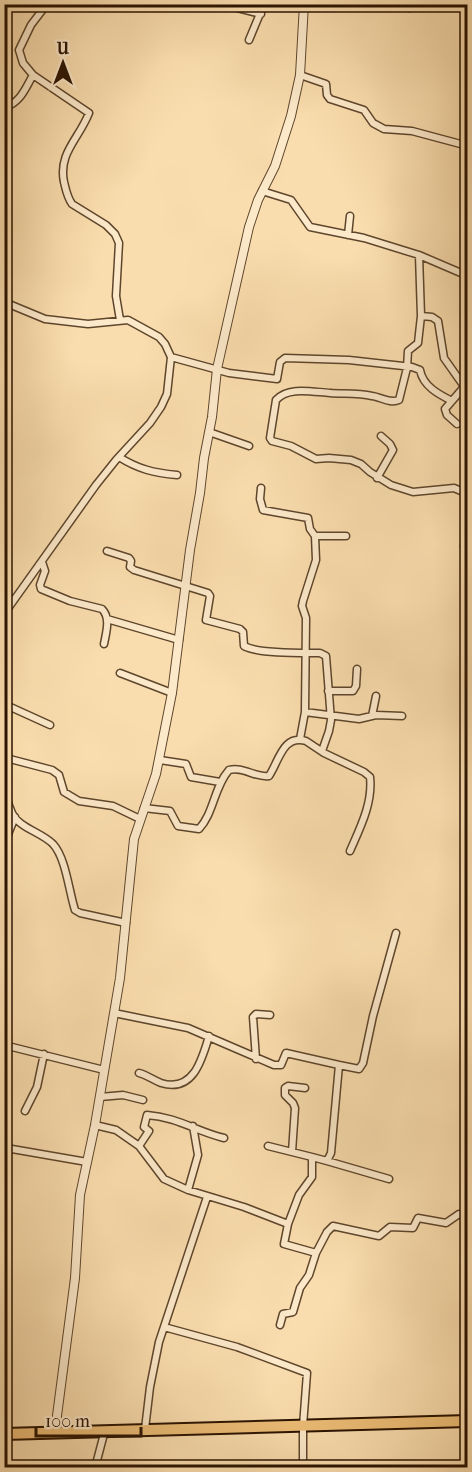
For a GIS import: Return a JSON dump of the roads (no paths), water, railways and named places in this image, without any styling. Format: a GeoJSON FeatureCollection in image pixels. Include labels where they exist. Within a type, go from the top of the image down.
{"type":"FeatureCollection","features":[{"type":"Feature","properties":{"kind":"highway"},"geometry":{"type":"LineString","coordinates":[[4,1434],[468,1421]]}},
{"type":"Feature","properties":{"kind":"street"},"geometry":{"type":"LineString","coordinates":[[47,4],[31,25],[19,50],[23,63],[33,75],[86,110],[88,115],[64,160],[63,176],[66,193],[72,204],[106,225],[116,234],[119,243],[117,321]]}},
{"type":"Feature","properties":{"kind":"street"},"geometry":{"type":"LineString","coordinates":[[249,40],[264,4]]}},
{"type":"Feature","properties":{"kind":"street"},"geometry":{"type":"LineString","coordinates":[[55,1431],[75,1278],[80,1196],[95,1125],[120,978],[133,848],[140,819],[160,760],[172,693],[190,550],[217,369],[249,227],[262,191],[279,156],[300,75],[304,6],[293,4]]}},
{"type":"Feature","properties":{"kind":"street"},"geometry":{"type":"LineString","coordinates":[[394,4],[410,8]]}},
{"type":"Feature","properties":{"kind":"street"},"geometry":{"type":"LineString","coordinates":[[229,6],[261,14]]}},
{"type":"Feature","properties":{"kind":"street"},"geometry":{"type":"LineString","coordinates":[[4,108],[16,103],[33,75]]}},
{"type":"Feature","properties":{"kind":"street"},"geometry":{"type":"LineString","coordinates":[[300,75],[326,84],[327,95],[330,99],[364,110],[376,126],[384,129],[412,131],[468,146]]}},
{"type":"Feature","properties":{"kind":"street"},"geometry":{"type":"LineString","coordinates":[[262,191],[291,200],[310,227],[364,238],[419,255],[468,276]]}},
{"type":"Feature","properties":{"kind":"street"},"geometry":{"type":"LineString","coordinates":[[348,236],[350,216]]}},
{"type":"Feature","properties":{"kind":"street"},"geometry":{"type":"LineString","coordinates":[[419,255],[421,316],[418,343],[408,351],[401,394],[397,401],[361,394],[300,391],[281,396],[276,400],[270,434],[272,441],[291,446],[316,459],[351,460],[362,464],[377,478],[399,488],[413,492],[453,489],[468,494]]}},
{"type":"Feature","properties":{"kind":"street"},"geometry":{"type":"LineString","coordinates":[[4,302],[38,317],[97,324],[131,321],[159,337],[171,357],[165,400],[150,423],[119,456],[4,614]]}},
{"type":"Feature","properties":{"kind":"street"},"geometry":{"type":"LineString","coordinates":[[421,316],[432,317],[438,321],[444,358],[466,390],[452,401],[445,411],[457,423]]}},
{"type":"Feature","properties":{"kind":"street"},"geometry":{"type":"LineString","coordinates":[[171,357],[229,373],[274,380],[279,376],[280,362],[285,358],[340,359],[407,366],[420,370],[423,379],[432,390],[452,401]]}},
{"type":"Feature","properties":{"kind":"street"},"geometry":{"type":"LineString","coordinates":[[209,432],[249,446]]}},
{"type":"Feature","properties":{"kind":"street"},"geometry":{"type":"LineString","coordinates":[[377,478],[393,450],[381,436]]}},
{"type":"Feature","properties":{"kind":"street"},"geometry":{"type":"LineString","coordinates":[[119,456],[130,464],[149,472],[177,475]]}},
{"type":"Feature","properties":{"kind":"street"},"geometry":{"type":"LineString","coordinates":[[261,488],[260,499],[263,510],[308,518],[310,529],[315,536],[316,560],[302,606],[305,613],[305,712],[300,739]]}},
{"type":"Feature","properties":{"kind":"street"},"geometry":{"type":"LineString","coordinates":[[315,536],[346,536]]}},
{"type":"Feature","properties":{"kind":"street"},"geometry":{"type":"LineString","coordinates":[[464,546],[468,538]]}},
{"type":"Feature","properties":{"kind":"street"},"geometry":{"type":"LineString","coordinates":[[107,551],[129,558],[130,567],[134,570],[209,594],[206,620],[243,630],[243,643],[247,648],[320,653],[326,656],[330,715],[329,731],[322,751]]}},
{"type":"Feature","properties":{"kind":"street"},"geometry":{"type":"LineString","coordinates":[[42,562],[45,571],[40,585],[41,589],[70,601],[102,609],[107,615],[104,644]]}},
{"type":"Feature","properties":{"kind":"street"},"geometry":{"type":"LineString","coordinates":[[107,619],[179,640]]}},
{"type":"Feature","properties":{"kind":"street"},"geometry":{"type":"LineString","coordinates":[[328,691],[352,691],[356,686],[357,669]]}},
{"type":"Feature","properties":{"kind":"street"},"geometry":{"type":"LineString","coordinates":[[120,673],[172,693]]}},
{"type":"Feature","properties":{"kind":"street"},"geometry":{"type":"LineString","coordinates":[[372,716],[376,696]]}},
{"type":"Feature","properties":{"kind":"street"},"geometry":{"type":"LineString","coordinates":[[4,713],[5,705],[50,725]]}},
{"type":"Feature","properties":{"kind":"street"},"geometry":{"type":"LineString","coordinates":[[305,712],[359,719],[372,716],[402,716]]}},
{"type":"Feature","properties":{"kind":"street"},"geometry":{"type":"LineString","coordinates":[[144,808],[170,811],[178,826],[200,829],[226,773],[232,769],[268,776],[289,742],[300,739],[370,777],[366,814],[350,851]]}},
{"type":"Feature","properties":{"kind":"street"},"geometry":{"type":"LineString","coordinates":[[4,748],[6,758],[4,784],[15,817],[53,844],[57,850],[76,912],[126,923]]}},
{"type":"Feature","properties":{"kind":"street"},"geometry":{"type":"LineString","coordinates":[[6,758],[52,770],[60,776],[64,792],[75,800],[113,806],[140,819]]}},
{"type":"Feature","properties":{"kind":"street"},"geometry":{"type":"LineString","coordinates":[[160,760],[186,764],[191,777],[220,782]]}},
{"type":"Feature","properties":{"kind":"street"},"geometry":{"type":"LineString","coordinates":[[4,844],[15,817]]}},
{"type":"Feature","properties":{"kind":"street"},"geometry":{"type":"LineString","coordinates":[[114,1012],[177,1025],[209,1036],[256,1059],[279,1066],[285,1054],[289,1053],[359,1069],[363,1063],[396,933]]}},
{"type":"Feature","properties":{"kind":"street"},"geometry":{"type":"LineString","coordinates":[[256,1059],[253,1015],[270,1015]]}},
{"type":"Feature","properties":{"kind":"street"},"geometry":{"type":"LineString","coordinates":[[138,1073],[162,1083],[176,1085],[188,1082],[197,1070],[209,1036]]}},
{"type":"Feature","properties":{"kind":"street"},"geometry":{"type":"LineString","coordinates":[[4,1045],[104,1070]]}},
{"type":"Feature","properties":{"kind":"street"},"geometry":{"type":"LineString","coordinates":[[25,1111],[37,1088],[44,1054]]}},
{"type":"Feature","properties":{"kind":"street"},"geometry":{"type":"LineString","coordinates":[[327,1161],[333,1139],[339,1065]]}},
{"type":"Feature","properties":{"kind":"street"},"geometry":{"type":"LineString","coordinates":[[292,1152],[295,1108],[293,1102],[286,1097],[285,1088],[291,1086],[305,1088]]}},
{"type":"Feature","properties":{"kind":"street"},"geometry":{"type":"LineString","coordinates":[[100,1097],[123,1095],[143,1100]]}},
{"type":"Feature","properties":{"kind":"street"},"geometry":{"type":"LineString","coordinates":[[139,1146],[148,1131],[144,1126],[147,1115],[166,1117],[224,1138]]}},
{"type":"Feature","properties":{"kind":"street"},"geometry":{"type":"LineString","coordinates":[[95,1125],[116,1130],[139,1146],[164,1179],[207,1197],[244,1207],[288,1224]]}},
{"type":"Feature","properties":{"kind":"street"},"geometry":{"type":"LineString","coordinates":[[188,1190],[198,1155],[193,1126]]}},
{"type":"Feature","properties":{"kind":"street"},"geometry":{"type":"LineString","coordinates":[[268,1146],[388,1179]]}},
{"type":"Feature","properties":{"kind":"street"},"geometry":{"type":"LineString","coordinates":[[12,1149],[87,1162]]}},
{"type":"Feature","properties":{"kind":"street"},"geometry":{"type":"LineString","coordinates":[[312,1157],[312,1177],[299,1195],[288,1224],[284,1244],[316,1253]]}},
{"type":"Feature","properties":{"kind":"street"},"geometry":{"type":"LineString","coordinates":[[145,1429],[153,1374],[164,1327],[207,1197]]}},
{"type":"Feature","properties":{"kind":"street"},"geometry":{"type":"LineString","coordinates":[[280,1325],[283,1314],[293,1312],[300,1288],[309,1275],[316,1253],[327,1232],[333,1226],[342,1226],[376,1236],[390,1227],[411,1229],[418,1218],[446,1223],[459,1214],[468,1215]]}},
{"type":"Feature","properties":{"kind":"street"},"geometry":{"type":"LineString","coordinates":[[164,1327],[237,1347],[305,1371],[307,1375],[303,1467]]}},
{"type":"Feature","properties":{"kind":"street"},"geometry":{"type":"LineString","coordinates":[[96,1467],[105,1430]]}}]}
